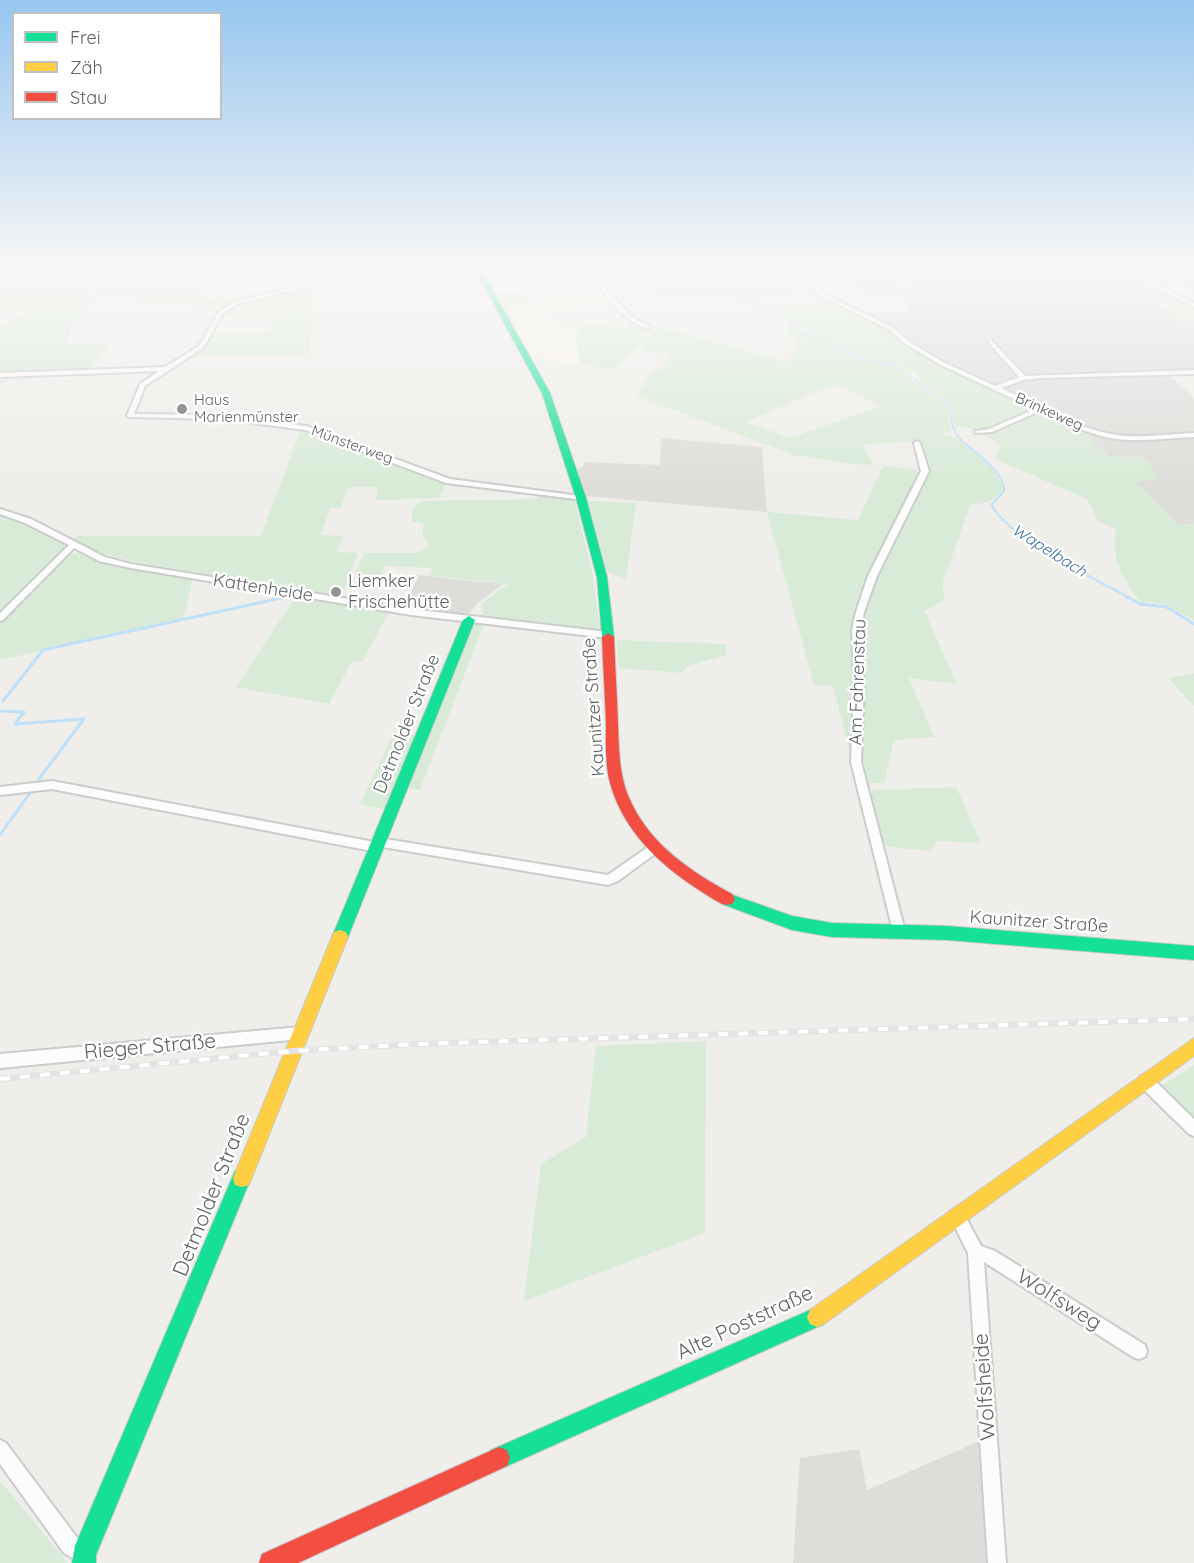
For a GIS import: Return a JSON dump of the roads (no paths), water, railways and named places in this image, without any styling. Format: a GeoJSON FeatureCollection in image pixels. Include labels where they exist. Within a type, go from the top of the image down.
{"type":"FeatureCollection","features":[{"type":"Feature","properties":{"kind":"street"},"geometry":{"type":"LineString","coordinates":[[0,375],[165,369],[201,347],[204,342]]}},
{"type":"Feature","properties":{"kind":"street","name":"Kaunitzer Straße"},"geometry":{"type":"LineString","coordinates":[[518,342],[546,393],[581,498],[602,577],[608,635],[613,760],[617,784],[631,817],[656,848],[690,878],[726,899],[792,923],[832,930],[899,931],[1194,953]]}},
{"type":"Feature","properties":{"kind":"street","name":"Brinkeweg"},"geometry":{"type":"LineString","coordinates":[[907,342],[943,364],[1080,427],[1110,436],[1141,438],[1194,435]]}},
{"type":"Feature","properties":{"kind":"street"},"geometry":{"type":"LineString","coordinates":[[991,342],[1023,378]]}},
{"type":"Feature","properties":{"kind":"street","name":"Münsterweg"},"geometry":{"type":"LineString","coordinates":[[165,369],[138,388],[130,416],[244,418],[306,428],[449,481],[581,498]]}},
{"type":"Feature","properties":{"kind":"street"},"geometry":{"type":"LineString","coordinates":[[995,388],[1023,378],[1194,372]]}},
{"type":"Feature","properties":{"kind":"street"},"geometry":{"type":"LineString","coordinates":[[977,432],[990,431],[1039,409]]}},
{"type":"Feature","properties":{"kind":"street","name":"Am Fahrenstau"},"geometry":{"type":"LineString","coordinates":[[899,931],[856,762],[855,734],[859,686],[856,639],[860,610],[879,563],[925,471],[917,443]]}},
{"type":"Feature","properties":{"kind":"street","name":"Kattenheide"},"geometry":{"type":"LineString","coordinates":[[0,511],[28,520],[102,559],[131,566],[469,620],[608,635]]}},
{"type":"Feature","properties":{"kind":"street"},"geometry":{"type":"LineString","coordinates":[[0,618],[73,545]]}},
{"type":"Feature","properties":{"kind":"street","name":"Detmolder Straße"},"geometry":{"type":"LineString","coordinates":[[84,1559],[469,620]]}},
{"type":"Feature","properties":{"kind":"street"},"geometry":{"type":"LineString","coordinates":[[0,791],[52,785],[378,845],[608,880],[656,848]]}},
{"type":"Feature","properties":{"kind":"street","name":"Rieger Straße"},"geometry":{"type":"LineString","coordinates":[[0,1061],[300,1034]]}},
{"type":"Feature","properties":{"kind":"street","name":"Alte Poststraße"},"geometry":{"type":"LineString","coordinates":[[271,1563],[404,1500],[812,1320],[1194,1046]]}},
{"type":"Feature","properties":{"kind":"street"},"geometry":{"type":"LineString","coordinates":[[1145,1081],[1194,1129]]}},
{"type":"Feature","properties":{"kind":"street","name":"Wolfsheide"},"geometry":{"type":"LineString","coordinates":[[957,1215],[976,1252],[997,1563]]}},
{"type":"Feature","properties":{"kind":"street","name":"Wolfsweg"},"geometry":{"type":"LineString","coordinates":[[976,1252],[990,1256],[1139,1351]]}},
{"type":"Feature","properties":{"kind":"street"},"geometry":{"type":"LineString","coordinates":[[0,1449],[70,1546],[84,1559]]}},
{"type":"Feature","properties":{"kind":"waterway"},"geometry":{"type":"LineString","coordinates":[[17,372],[61,342]]}},
{"type":"Feature","properties":{"kind":"waterway","name":"Wapelbach"},"geometry":{"type":"LineString","coordinates":[[825,342],[856,357],[899,367],[949,405],[950,412]]}},
{"type":"Feature","properties":{"kind":"waterway"},"geometry":{"type":"LineString","coordinates":[[0,383],[12,376]]}},
{"type":"Feature","properties":{"kind":"waterway","name":"Wapelbach"},"geometry":{"type":"LineString","coordinates":[[950,411],[956,434],[992,467],[1002,482],[1004,491],[991,505],[1002,519],[1054,557],[1130,598]]}},
{"type":"Feature","properties":{"kind":"waterway"},"geometry":{"type":"LineString","coordinates":[[3,701],[43,650],[286,597],[280,598]]}},
{"type":"Feature","properties":{"kind":"waterway","name":"Wapelbach"},"geometry":{"type":"LineString","coordinates":[[1127,597],[1140,604],[1167,607],[1194,624]]}},
{"type":"Feature","properties":{"kind":"waterway"},"geometry":{"type":"LineString","coordinates":[[0,711],[24,712],[15,724],[84,719],[39,779]]}},
{"type":"Feature","properties":{"kind":"waterway"},"geometry":{"type":"LineString","coordinates":[[0,835],[32,790]]}},
{"type":"Feature","properties":{"kind":"railway"},"geometry":{"type":"LineString","coordinates":[[0,1079],[293,1051],[418,1044],[1194,1019]]}},
{"type":"Feature","properties":{"kind":"place","name":"Haus Marienmünster"},"geometry":{"type":"Point","coordinates":[182,409]}},
{"type":"Feature","properties":{"kind":"place","name":"Liemker Frischehütte"},"geometry":{"type":"Point","coordinates":[336,592]}}]}
